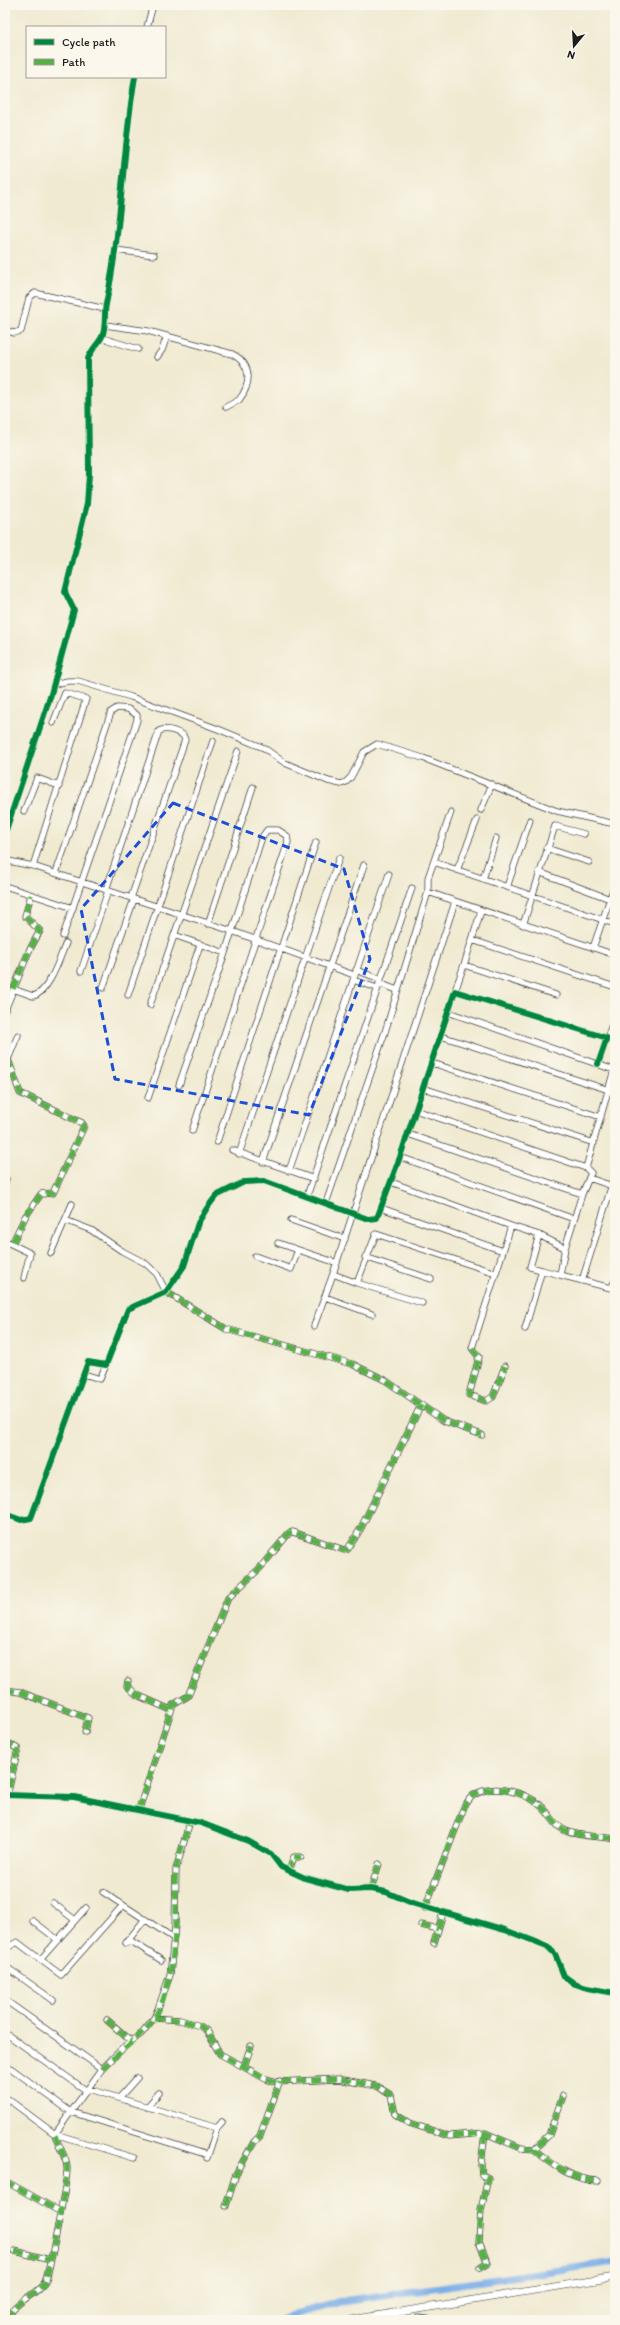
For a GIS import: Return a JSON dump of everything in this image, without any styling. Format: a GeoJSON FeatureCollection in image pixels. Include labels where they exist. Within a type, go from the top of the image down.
{"type":"FeatureCollection","features":[{"type":"Feature","properties":{"kind":"street"},"geometry":{"type":"LineString","coordinates":[[147,26],[153,5]]}},
{"type":"Feature","properties":{"kind":"street"},"geometry":{"type":"LineString","coordinates":[[5,833],[54,684],[74,610],[66,596],[66,587],[87,504],[89,474],[88,359],[93,346],[102,338],[105,325],[105,309],[116,250],[130,104],[135,78]]}},
{"type":"Feature","properties":{"kind":"street"},"geometry":{"type":"LineString","coordinates":[[116,250],[154,255]]}},
{"type":"Feature","properties":{"kind":"street"},"geometry":{"type":"LineString","coordinates":[[5,330],[14,333],[21,331],[29,298],[34,293],[105,309]]}},
{"type":"Feature","properties":{"kind":"street"},"geometry":{"type":"LineString","coordinates":[[105,325],[167,336],[242,358],[248,371],[248,381],[239,400],[226,407]]}},
{"type":"Feature","properties":{"kind":"street"},"geometry":{"type":"LineString","coordinates":[[157,357],[162,350],[167,336]]}},
{"type":"Feature","properties":{"kind":"street"},"geometry":{"type":"LineString","coordinates":[[102,338],[138,349]]}},
{"type":"Feature","properties":{"kind":"street"},"geometry":{"type":"LineString","coordinates":[[54,684],[68,681],[78,681],[131,697],[264,748],[285,763],[328,781],[341,784],[346,782],[351,777],[364,752],[369,747],[377,744],[423,758],[492,784],[557,811],[615,824]]}},
{"type":"Feature","properties":{"kind":"street"},"geometry":{"type":"LineString","coordinates":[[33,866],[86,699],[66,693],[53,724]]}},
{"type":"Feature","properties":{"kind":"street"},"geometry":{"type":"LineString","coordinates":[[56,873],[111,712],[117,708],[128,709],[137,715],[137,720],[63,936]]}},
{"type":"Feature","properties":{"kind":"street"},"geometry":{"type":"LineString","coordinates":[[81,971],[159,731],[165,729],[172,730],[183,735],[185,740],[103,988]]}},
{"type":"Feature","properties":{"kind":"street"},"geometry":{"type":"LineString","coordinates":[[128,995],[213,741]]}},
{"type":"Feature","properties":{"kind":"street"},"geometry":{"type":"LineString","coordinates":[[150,1005],[238,751]]}},
{"type":"Feature","properties":{"kind":"street"},"geometry":{"type":"LineString","coordinates":[[24,811],[37,778],[59,786]]}},
{"type":"Feature","properties":{"kind":"street"},"geometry":{"type":"LineString","coordinates":[[481,810],[492,784]]}},
{"type":"Feature","properties":{"kind":"street"},"geometry":{"type":"LineString","coordinates":[[208,924],[253,787]]}},
{"type":"Feature","properties":{"kind":"street"},"geometry":{"type":"LineString","coordinates":[[326,1203],[397,990],[428,892],[428,878],[451,812]]}},
{"type":"Feature","properties":{"kind":"street"},"geometry":{"type":"LineString","coordinates":[[457,870],[477,820]]}},
{"type":"Feature","properties":{"kind":"street"},"geometry":{"type":"LineString","coordinates":[[506,887],[530,820]]}},
{"type":"Feature","properties":{"kind":"street"},"geometry":{"type":"LineString","coordinates":[[523,925],[538,872],[556,825],[584,834]]}},
{"type":"Feature","properties":{"kind":"street"},"geometry":{"type":"LineString","coordinates":[[179,1085],[225,953],[264,833],[271,829],[278,830],[288,836],[288,842],[192,1131]]}},
{"type":"Feature","properties":{"kind":"street"},"geometry":{"type":"LineString","coordinates":[[483,879],[496,838]]}},
{"type":"Feature","properties":{"kind":"street"},"geometry":{"type":"LineString","coordinates":[[217,1142],[279,948],[316,842]]}},
{"type":"Feature","properties":{"kind":"street"},"geometry":{"type":"LineString","coordinates":[[546,848],[588,862]]}},
{"type":"Feature","properties":{"kind":"street"},"geometry":{"type":"LineString","coordinates":[[239,1154],[339,858]]}},
{"type":"Feature","properties":{"kind":"street"},"geometry":{"type":"LineString","coordinates":[[5,865],[8,861],[12,860],[56,873],[181,914],[397,990]]}},
{"type":"Feature","properties":{"kind":"street"},"geometry":{"type":"LineString","coordinates":[[434,862],[615,924]]}},
{"type":"Feature","properties":{"kind":"street"},"geometry":{"type":"LineString","coordinates":[[263,1162],[364,865]]}},
{"type":"Feature","properties":{"kind":"street"},"geometry":{"type":"LineString","coordinates":[[538,872],[610,899]]}},
{"type":"Feature","properties":{"kind":"street"},"geometry":{"type":"LineString","coordinates":[[289,1171],[389,874]]}},
{"type":"Feature","properties":{"kind":"street"},"geometry":{"type":"LineString","coordinates":[[5,886],[73,908]]}},
{"type":"Feature","properties":{"kind":"street"},"geometry":{"type":"LineString","coordinates":[[593,948],[614,887]]}},
{"type":"Feature","properties":{"kind":"street"},"geometry":{"type":"LineString","coordinates":[[308,1193],[412,888]]}},
{"type":"Feature","properties":{"kind":"street"},"geometry":{"type":"LineString","coordinates":[[428,892],[615,955]]}},
{"type":"Feature","properties":{"kind":"street"},"geometry":{"type":"LineString","coordinates":[[5,1010],[31,947],[40,931],[25,916],[31,895]]}},
{"type":"Feature","properties":{"kind":"street"},"geometry":{"type":"LineString","coordinates":[[314,1326],[354,1213],[379,1131],[423,1003],[455,902]]}},
{"type":"Feature","properties":{"kind":"street"},"geometry":{"type":"LineString","coordinates":[[84,1374],[100,1378],[128,1309],[166,1292],[184,1266],[198,1223],[216,1196],[224,1190],[244,1182],[254,1180],[264,1181],[354,1213],[373,1219],[377,1218],[408,1134],[481,911]]}},
{"type":"Feature","properties":{"kind":"street"},"geometry":{"type":"LineString","coordinates":[[174,935],[225,953]]}},
{"type":"Feature","properties":{"kind":"street"},"geometry":{"type":"LineString","coordinates":[[472,940],[615,987]]}},
{"type":"Feature","properties":{"kind":"street"},"geometry":{"type":"LineString","coordinates":[[13,989],[33,996],[42,992],[50,979],[66,943]]}},
{"type":"Feature","properties":{"kind":"street"},"geometry":{"type":"LineString","coordinates":[[148,1098],[200,944]]}},
{"type":"Feature","properties":{"kind":"street"},"geometry":{"type":"LineString","coordinates":[[464,965],[556,995]]}},
{"type":"Feature","properties":{"kind":"street"},"geometry":{"type":"LineString","coordinates":[[354,975],[379,983]]}},
{"type":"Feature","properties":{"kind":"street"},"geometry":{"type":"LineString","coordinates":[[455,991],[607,1038]]}},
{"type":"Feature","properties":{"kind":"street"},"geometry":{"type":"LineString","coordinates":[[448,1012],[614,1070],[612,1091],[586,1168]]}},
{"type":"Feature","properties":{"kind":"street"},"geometry":{"type":"LineString","coordinates":[[598,1064],[615,1017]]}},
{"type":"Feature","properties":{"kind":"street"},"geometry":{"type":"LineString","coordinates":[[12,1244],[25,1217],[40,1194],[53,1193],[84,1126],[82,1123],[20,1093],[7,1059],[18,1035]]}},
{"type":"Feature","properties":{"kind":"street"},"geometry":{"type":"LineString","coordinates":[[440,1036],[612,1091]]}},
{"type":"Feature","properties":{"kind":"street"},"geometry":{"type":"LineString","coordinates":[[432,1063],[602,1117]]}},
{"type":"Feature","properties":{"kind":"street"},"geometry":{"type":"LineString","coordinates":[[423,1088],[594,1142]]}},
{"type":"Feature","properties":{"kind":"street"},"geometry":{"type":"LineString","coordinates":[[415,1110],[586,1168],[591,1173],[582,1194],[565,1248],[560,1275]]}},
{"type":"Feature","properties":{"kind":"street"},"geometry":{"type":"LineString","coordinates":[[408,1134],[582,1194]]}},
{"type":"Feature","properties":{"kind":"street"},"geometry":{"type":"LineString","coordinates":[[232,1150],[239,1154],[314,1179]]}},
{"type":"Feature","properties":{"kind":"street"},"geometry":{"type":"LineString","coordinates":[[400,1157],[574,1219]]}},
{"type":"Feature","properties":{"kind":"street"},"geometry":{"type":"LineString","coordinates":[[582,1281],[613,1187],[615,1175]]}},
{"type":"Feature","properties":{"kind":"street"},"geometry":{"type":"LineString","coordinates":[[589,1178],[613,1187]]}},
{"type":"Feature","properties":{"kind":"street"},"geometry":{"type":"LineString","coordinates":[[391,1182],[539,1235],[565,1248]]}},
{"type":"Feature","properties":{"kind":"street"},"geometry":{"type":"LineString","coordinates":[[50,1253],[72,1204]]}},
{"type":"Feature","properties":{"kind":"street"},"geometry":{"type":"LineString","coordinates":[[381,1208],[503,1251]]}},
{"type":"Feature","properties":{"kind":"street"},"geometry":{"type":"LineString","coordinates":[[65,1220],[91,1230],[122,1251],[145,1263],[157,1274],[166,1292],[226,1329],[352,1364],[385,1380],[444,1421],[482,1436]]}},
{"type":"Feature","properties":{"kind":"street"},"geometry":{"type":"LineString","coordinates":[[291,1220],[345,1239]]}},
{"type":"Feature","properties":{"kind":"street"},"geometry":{"type":"LineString","coordinates":[[505,1366],[493,1397],[486,1401],[469,1395],[479,1357],[472,1348],[511,1226]]}},
{"type":"Feature","properties":{"kind":"street"},"geometry":{"type":"LineString","coordinates":[[357,1283],[374,1236],[378,1234],[496,1273]]}},
{"type":"Feature","properties":{"kind":"street"},"geometry":{"type":"LineString","coordinates":[[539,1235],[530,1267],[611,1288],[615,1281]]}},
{"type":"Feature","properties":{"kind":"street"},"geometry":{"type":"LineString","coordinates":[[5,1241],[30,1253],[24,1278]]}},
{"type":"Feature","properties":{"kind":"street"},"geometry":{"type":"LineString","coordinates":[[278,1243],[337,1263]]}},
{"type":"Feature","properties":{"kind":"street"},"geometry":{"type":"LineString","coordinates":[[255,1256],[291,1269],[298,1250]]}},
{"type":"Feature","properties":{"kind":"street"},"geometry":{"type":"LineString","coordinates":[[366,1257],[431,1279]]}},
{"type":"Feature","properties":{"kind":"street"},"geometry":{"type":"LineString","coordinates":[[525,1329],[542,1270]]}},
{"type":"Feature","properties":{"kind":"street"},"geometry":{"type":"LineString","coordinates":[[333,1274],[422,1303]]}},
{"type":"Feature","properties":{"kind":"street"},"geometry":{"type":"LineString","coordinates":[[325,1297],[372,1314]]}},
{"type":"Feature","properties":{"kind":"street"},"geometry":{"type":"LineString","coordinates":[[5,1514],[24,1521],[31,1518],[89,1361],[106,1365]]}},
{"type":"Feature","properties":{"kind":"street"},"geometry":{"type":"LineString","coordinates":[[139,1809],[173,1705],[188,1696],[228,1598],[260,1568],[286,1535],[293,1532],[344,1550],[348,1550],[361,1528],[421,1405]]}},
{"type":"Feature","properties":{"kind":"street"},"geometry":{"type":"LineString","coordinates":[[128,1681],[127,1686],[137,1695],[171,1710]]}},
{"type":"Feature","properties":{"kind":"street"},"geometry":{"type":"LineString","coordinates":[[5,1690],[20,1692],[88,1718],[89,1720],[85,1732]]}},
{"type":"Feature","properties":{"kind":"street"},"geometry":{"type":"LineString","coordinates":[[5,1741],[18,1748],[6,1796],[74,1797],[201,1822],[248,1841],[271,1854],[281,1867],[310,1880],[349,1890],[372,1889],[396,1895],[425,1908],[505,1930],[547,1946],[555,1954],[564,1976],[587,1988],[615,1993]]}},
{"type":"Feature","properties":{"kind":"street"},"geometry":{"type":"LineString","coordinates":[[425,1908],[464,1807],[473,1795],[481,1792],[507,1790],[531,1798],[541,1806],[560,1828],[567,1831],[615,1839]]}},
{"type":"Feature","properties":{"kind":"street"},"geometry":{"type":"LineString","coordinates":[[55,2134],[102,2069],[131,2041],[141,2034],[154,2018],[170,1975],[175,1926],[176,1869],[190,1821]]}},
{"type":"Feature","properties":{"kind":"street"},"geometry":{"type":"LineString","coordinates":[[289,1871],[294,1857],[301,1856]]}},
{"type":"Feature","properties":{"kind":"street"},"geometry":{"type":"LineString","coordinates":[[372,1889],[379,1864]]}},
{"type":"Feature","properties":{"kind":"street"},"geometry":{"type":"LineString","coordinates":[[103,1892],[172,1937]]}},
{"type":"Feature","properties":{"kind":"street"},"geometry":{"type":"LineString","coordinates":[[53,1903],[75,1920]]}},
{"type":"Feature","properties":{"kind":"street"},"geometry":{"type":"LineString","coordinates":[[5,1948],[17,1942],[61,1975],[123,1905]]}},
{"type":"Feature","properties":{"kind":"street"},"geometry":{"type":"LineString","coordinates":[[40,1960],[86,1908]]}},
{"type":"Feature","properties":{"kind":"street"},"geometry":{"type":"LineString","coordinates":[[434,1943],[443,1913]]}},
{"type":"Feature","properties":{"kind":"street"},"geometry":{"type":"LineString","coordinates":[[144,1919],[127,1941],[162,1960]]}},
{"type":"Feature","properties":{"kind":"street"},"geometry":{"type":"LineString","coordinates":[[33,1921],[58,1940]]}},
{"type":"Feature","properties":{"kind":"street"},"geometry":{"type":"LineString","coordinates":[[421,1925],[438,1929]]}},
{"type":"Feature","properties":{"kind":"street"},"geometry":{"type":"LineString","coordinates":[[5,1966],[53,2000]]}},
{"type":"Feature","properties":{"kind":"street"},"geometry":{"type":"LineString","coordinates":[[5,2000],[102,2069]]}},
{"type":"Feature","properties":{"kind":"street"},"geometry":{"type":"LineString","coordinates":[[154,2018],[180,2020],[200,2026],[207,2031],[220,2054],[266,2079],[280,2082],[338,2079],[376,2086],[388,2091],[394,2114],[409,2123],[449,2136],[485,2133],[521,2148],[534,2149],[572,2176],[582,2180],[598,2181]]}},
{"type":"Feature","properties":{"kind":"street"},"geometry":{"type":"LineString","coordinates":[[107,2020],[131,2041]]}},
{"type":"Feature","properties":{"kind":"street"},"geometry":{"type":"LineString","coordinates":[[5,2033],[88,2090],[217,2128]]}},
{"type":"Feature","properties":{"kind":"street"},"geometry":{"type":"LineString","coordinates":[[244,2066],[251,2046]]}},
{"type":"Feature","properties":{"kind":"street"},"geometry":{"type":"LineString","coordinates":[[5,2064],[71,2112],[208,2157],[217,2128],[222,2122]]}},
{"type":"Feature","properties":{"kind":"street"},"geometry":{"type":"LineString","coordinates":[[119,2098],[138,2078]]}},
{"type":"Feature","properties":{"kind":"street"},"geometry":{"type":"LineString","coordinates":[[226,2206],[236,2174],[254,2142],[260,2136],[280,2082]]}},
{"type":"Feature","properties":{"kind":"street"},"geometry":{"type":"LineString","coordinates":[[147,2107],[158,2093]]}},
{"type":"Feature","properties":{"kind":"street"},"geometry":{"type":"LineString","coordinates":[[534,2149],[548,2135],[563,2096]]}},
{"type":"Feature","properties":{"kind":"street"},"geometry":{"type":"LineString","coordinates":[[5,2097],[55,2134],[134,2158]]}},
{"type":"Feature","properties":{"kind":"street"},"geometry":{"type":"LineString","coordinates":[[480,2268],[488,2263],[479,2242],[481,2210],[488,2178],[482,2175],[481,2165],[485,2133]]}},
{"type":"Feature","properties":{"kind":"street"},"geometry":{"type":"LineString","coordinates":[[5,2320],[10,2317],[13,2307],[32,2295],[45,2282],[67,2169],[55,2134]]}},
{"type":"Feature","properties":{"kind":"street"},"geometry":{"type":"LineString","coordinates":[[5,2181],[59,2211]]}},
{"type":"Feature","properties":{"kind":"street"},"geometry":{"type":"LineString","coordinates":[[15,2251],[50,2260]]}},
{"type":"Feature","properties":{"kind":"street"},"geometry":{"type":"LineString","coordinates":[[351,2320],[615,2277],[615,2288]]}},
{"type":"Feature","properties":{"kind":"street"},"geometry":{"type":"LineString","coordinates":[[418,2309],[418,2319],[434,2320]]}},
{"type":"Feature","properties":{"kind":"highlighted area"},"geometry":{"type":"Polygon","coordinates":[[[173,803],[344,869],[370,959],[309,1115],[115,1079],[81,909],[173,803]]]}},
{"type":"Feature","properties":{"kind":"waterway"},"geometry":{"type":"LineString","coordinates":[[280,2320],[295,2314],[349,2300],[615,2262]]}},
{"type":"Feature","properties":{"kind":"marked path"},"geometry":{"type":"LineString","coordinates":[[13,989],[29,951],[40,931],[25,916],[31,895]]}},
{"type":"Feature","properties":{"kind":"marked path"},"geometry":{"type":"LineString","coordinates":[[8,1059],[20,1093],[82,1123],[84,1126],[53,1193],[41,1194],[25,1217],[12,1244]]}},
{"type":"Feature","properties":{"kind":"marked path"},"geometry":{"type":"LineString","coordinates":[[166,1292],[226,1329],[352,1364],[385,1380],[444,1421],[482,1435]]}},
{"type":"Feature","properties":{"kind":"marked path"},"geometry":{"type":"LineString","coordinates":[[472,1348],[479,1357],[469,1395],[486,1401],[493,1397],[505,1366]]}},
{"type":"Feature","properties":{"kind":"marked path"},"geometry":{"type":"LineString","coordinates":[[139,1809],[173,1705],[188,1696],[228,1598],[260,1568],[289,1533],[293,1532],[344,1550],[348,1549],[361,1528],[421,1405]]}},
{"type":"Feature","properties":{"kind":"marked path"},"geometry":{"type":"LineString","coordinates":[[128,1681],[127,1686],[137,1695],[171,1710]]}},
{"type":"Feature","properties":{"kind":"marked path"},"geometry":{"type":"LineString","coordinates":[[5,1690],[20,1692],[88,1718],[85,1732]]}},
{"type":"Feature","properties":{"kind":"marked path"},"geometry":{"type":"LineString","coordinates":[[5,1741],[18,1749],[7,1796]]}},
{"type":"Feature","properties":{"kind":"marked path"},"geometry":{"type":"LineString","coordinates":[[425,1908],[464,1807],[473,1796],[482,1791],[499,1789],[518,1793],[534,1800],[547,1812],[558,1826],[566,1831],[615,1839]]}},
{"type":"Feature","properties":{"kind":"marked path"},"geometry":{"type":"LineString","coordinates":[[102,2069],[137,2037],[154,2018],[165,1993],[169,1979],[174,1947],[176,1917],[176,1871],[178,1858],[190,1821]]}},
{"type":"Feature","properties":{"kind":"marked path"},"geometry":{"type":"LineString","coordinates":[[289,1871],[294,1857],[301,1857]]}},
{"type":"Feature","properties":{"kind":"marked path"},"geometry":{"type":"LineString","coordinates":[[371,1889],[379,1864]]}},
{"type":"Feature","properties":{"kind":"marked path"},"geometry":{"type":"LineString","coordinates":[[434,1943],[443,1913]]}},
{"type":"Feature","properties":{"kind":"marked path"},"geometry":{"type":"LineString","coordinates":[[421,1925],[438,1929]]}},
{"type":"Feature","properties":{"kind":"marked path"},"geometry":{"type":"LineString","coordinates":[[154,2018],[180,2020],[200,2026],[207,2031],[220,2054],[266,2079],[277,2082],[338,2079],[376,2086],[391,2095],[395,2114],[409,2123],[449,2136],[485,2133],[521,2148],[534,2149],[549,2135],[563,2096]]}},
{"type":"Feature","properties":{"kind":"marked path"},"geometry":{"type":"LineString","coordinates":[[107,2020],[131,2041]]}},
{"type":"Feature","properties":{"kind":"marked path"},"geometry":{"type":"LineString","coordinates":[[244,2066],[251,2046]]}},
{"type":"Feature","properties":{"kind":"marked path"},"geometry":{"type":"LineString","coordinates":[[226,2206],[236,2174],[254,2142],[260,2136],[280,2081]]}},
{"type":"Feature","properties":{"kind":"marked path"},"geometry":{"type":"LineString","coordinates":[[480,2268],[488,2263],[479,2242],[481,2210],[488,2178],[482,2175],[481,2165],[485,2133]]}},
{"type":"Feature","properties":{"kind":"marked path"},"geometry":{"type":"LineString","coordinates":[[11,2320],[13,2309],[36,2292],[45,2282],[47,2275],[67,2175],[67,2164],[55,2134]]}},
{"type":"Feature","properties":{"kind":"marked path"},"geometry":{"type":"LineString","coordinates":[[534,2149],[563,2171],[580,2178],[598,2181]]}},
{"type":"Feature","properties":{"kind":"marked path"},"geometry":{"type":"LineString","coordinates":[[5,2181],[59,2211]]}},
{"type":"Feature","properties":{"kind":"marked path"},"geometry":{"type":"LineString","coordinates":[[15,2251],[50,2260]]}},
{"type":"Feature","properties":{"kind":"marked path"},"geometry":{"type":"LineString","coordinates":[[418,2318],[435,2320]]}},
{"type":"Feature","properties":{"kind":"cycle path"},"geometry":{"type":"LineString","coordinates":[[5,833],[51,694],[74,610],[65,592],[87,504],[89,474],[88,359],[102,337],[104,330],[105,307],[119,219],[127,134],[135,78]]}},
{"type":"Feature","properties":{"kind":"cycle path"},"geometry":{"type":"LineString","coordinates":[[5,1514],[21,1520],[31,1518],[88,1362],[106,1365],[128,1309],[166,1292],[184,1266],[198,1223],[216,1196],[244,1182],[264,1181],[368,1219],[377,1218],[400,1157],[455,991],[607,1038],[598,1064]]}},
{"type":"Feature","properties":{"kind":"cycle path"},"geometry":{"type":"LineString","coordinates":[[5,1795],[74,1797],[201,1823],[248,1841],[271,1854],[281,1867],[305,1878],[349,1890],[371,1889],[386,1892],[412,1903],[505,1930],[547,1946],[555,1954],[564,1976],[575,1984],[587,1988],[615,1993]]}}]}
